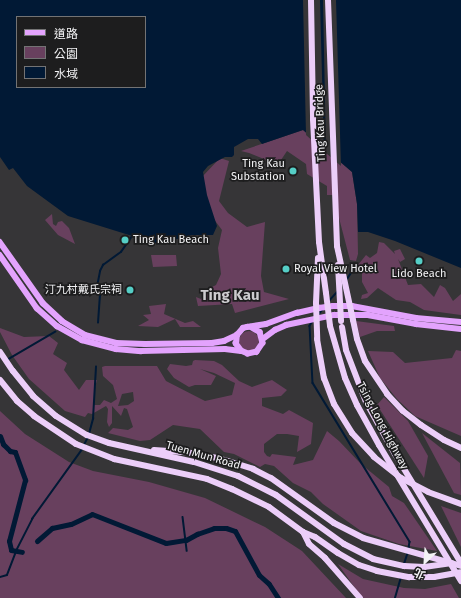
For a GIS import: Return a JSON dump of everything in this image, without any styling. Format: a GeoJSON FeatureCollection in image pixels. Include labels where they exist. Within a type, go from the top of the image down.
{"type":"FeatureCollection","features":[{"type":"Feature","properties":{"kind":"highway","name":"Ting Kau Bridge"},"geometry":{"type":"LineString","coordinates":[[311,0],[313,119],[319,242]]}},
{"type":"Feature","properties":{"kind":"highway","name":"Ting Kau Bridge"},"geometry":{"type":"LineString","coordinates":[[328,0],[337,246]]}},
{"type":"Feature","properties":{"kind":"highway"},"geometry":{"type":"LineString","coordinates":[[319,242],[316,316],[317,339],[324,378],[338,411],[357,440],[386,468],[423,490],[461,504]]}},
{"type":"Feature","properties":{"kind":"highway","name":"Tsing Long Highway"},"geometry":{"type":"LineString","coordinates":[[319,242],[330,326],[345,378],[384,455],[461,581]]}},
{"type":"Feature","properties":{"kind":"highway"},"geometry":{"type":"LineString","coordinates":[[337,246],[357,339],[365,361],[379,384],[403,411],[435,434],[461,448]]}},
{"type":"Feature","properties":{"kind":"highway","name":"Tsing Long Highway"},"geometry":{"type":"LineString","coordinates":[[337,246],[343,331],[346,350],[359,386],[395,454],[460,563]]}},
{"type":"Feature","properties":{"kind":"highway"},"geometry":{"type":"LineString","coordinates":[[0,352],[33,396],[61,420],[97,439],[144,450],[218,458],[253,469],[271,478],[303,499],[334,523],[362,538],[460,563]]}},
{"type":"Feature","properties":{"kind":"highway","name":"Tuen Mun Road"},"geometry":{"type":"LineString","coordinates":[[0,380],[17,401],[34,416],[76,444],[114,459],[199,477],[251,497],[269,507],[303,532],[315,537],[347,558],[370,569],[394,575],[415,577],[440,576],[461,572]]}},
{"type":"Feature","properties":{"kind":"highway","name":"Tuen Mun Road"},"geometry":{"type":"LineString","coordinates":[[169,453],[228,472],[264,489],[361,554],[382,562],[402,566],[431,566],[460,563]]}},
{"type":"Feature","properties":{"kind":"highway"},"geometry":{"type":"LineString","coordinates":[[303,532],[309,544],[325,558],[360,598]]}},
{"type":"Feature","properties":{"kind":"main road"},"geometry":{"type":"LineString","coordinates":[[0,242],[43,303],[62,321],[85,335],[116,343],[212,343],[224,341],[237,335],[243,328],[266,324],[297,313],[334,306],[352,306],[416,318],[461,322]]}},
{"type":"Feature","properties":{"kind":"main road"},"geometry":{"type":"LineString","coordinates":[[0,255],[28,296],[42,313],[57,326],[82,340],[116,349],[141,351],[225,349],[241,351],[248,354],[257,352],[262,346],[263,339],[260,332],[251,327]]}},
{"type":"Feature","properties":{"kind":"main road"},"geometry":{"type":"LineString","coordinates":[[263,339],[275,330],[300,322],[334,315],[368,315],[416,324],[461,329]]}},
{"type":"Feature","properties":{"kind":"main road"},"geometry":{"type":"LineString","coordinates":[[237,335],[236,344],[241,351]]}},
{"type":"Feature","properties":{"kind":"green space"},"geometry":{"type":"Polygon","coordinates":[[[303,130],[352,172],[357,204],[358,254],[356,261],[350,260],[333,195],[327,195],[327,186],[307,174],[306,164],[287,151],[279,163],[273,166],[264,159],[241,151],[303,130]]]}},
{"type":"Feature","properties":{"kind":"green space"},"geometry":{"type":"Polygon","coordinates":[[[220,158],[229,161],[219,201],[228,213],[247,227],[265,222],[261,276],[264,292],[289,299],[235,313],[232,304],[198,306],[196,297],[201,299],[210,288],[216,285],[221,274],[218,248],[222,230],[207,210],[201,178],[220,158]]]}},
{"type":"Feature","properties":{"kind":"green space"},"geometry":{"type":"Polygon","coordinates":[[[52,214],[53,224],[56,226],[58,222],[62,221],[69,228],[75,244],[58,235],[45,220],[52,214]]]}},
{"type":"Feature","properties":{"kind":"green space"},"geometry":{"type":"Polygon","coordinates":[[[379,242],[384,243],[395,254],[394,251],[400,249],[405,259],[400,262],[398,259],[408,285],[421,284],[434,297],[440,285],[445,288],[453,301],[461,294],[461,315],[424,310],[410,302],[396,300],[378,288],[367,298],[361,299],[362,295],[368,293],[362,282],[362,273],[358,265],[366,255],[370,258],[377,253],[379,242]]]}},
{"type":"Feature","properties":{"kind":"green space"},"geometry":{"type":"Polygon","coordinates":[[[151,255],[176,255],[177,266],[153,267],[151,255]]]}},
{"type":"Feature","properties":{"kind":"green space"},"geometry":{"type":"Polygon","coordinates":[[[166,304],[164,314],[185,323],[193,321],[201,327],[180,327],[175,319],[158,327],[138,326],[149,320],[143,315],[151,314],[149,306],[166,304]]]}},
{"type":"Feature","properties":{"kind":"green space"},"geometry":{"type":"Polygon","coordinates":[[[356,321],[394,326],[395,331],[377,331],[360,337],[356,321]]]}},
{"type":"Feature","properties":{"kind":"green space"},"geometry":{"type":"Polygon","coordinates":[[[0,328],[24,337],[49,336],[58,343],[53,354],[67,363],[64,370],[79,390],[86,380],[97,380],[94,391],[94,405],[100,405],[104,400],[111,403],[117,399],[113,385],[103,376],[102,367],[105,366],[157,366],[166,381],[205,401],[232,395],[235,383],[214,373],[200,369],[216,376],[211,385],[195,385],[189,387],[174,378],[167,369],[170,364],[186,366],[192,365],[193,361],[195,360],[214,361],[222,365],[239,381],[252,387],[272,380],[287,390],[281,396],[262,398],[262,406],[283,414],[289,410],[313,423],[311,444],[297,452],[299,436],[277,434],[264,444],[264,452],[267,456],[270,457],[272,454],[296,457],[293,465],[313,460],[327,431],[361,464],[389,487],[392,496],[404,503],[437,551],[399,544],[361,531],[323,504],[311,492],[293,483],[274,466],[265,464],[260,467],[234,454],[224,452],[200,429],[173,425],[150,440],[140,441],[108,433],[113,428],[128,430],[133,427],[127,409],[124,408],[121,416],[112,406],[112,423],[109,427],[107,422],[108,409],[106,406],[92,414],[88,413],[85,417],[65,411],[29,379],[12,355],[0,332],[0,328]],[[133,392],[122,394],[118,406],[128,405],[134,401],[133,392]]]}},
{"type":"Feature","properties":{"kind":"green space"},"geometry":{"type":"Polygon","coordinates":[[[245,331],[253,331],[259,337],[259,345],[253,351],[245,351],[239,345],[239,337],[245,331]]]}},
{"type":"Feature","properties":{"kind":"green space"},"geometry":{"type":"Polygon","coordinates":[[[456,350],[461,351],[461,436],[415,416],[397,399],[380,378],[368,351],[393,352],[405,363],[452,358],[456,350]]]}},
{"type":"Feature","properties":{"kind":"green space"},"geometry":{"type":"Polygon","coordinates":[[[384,397],[408,421],[428,456],[424,478],[377,405],[384,397]]]}},
{"type":"Feature","properties":{"kind":"green space"},"geometry":{"type":"Polygon","coordinates":[[[0,411],[25,434],[69,462],[93,471],[149,482],[205,498],[265,527],[302,551],[346,598],[0,598],[0,411]]]}},
{"type":"Feature","properties":{"kind":"green space"},"geometry":{"type":"Polygon","coordinates":[[[422,433],[460,463],[461,495],[454,493],[422,433]]]}},
{"type":"Feature","properties":{"kind":"green space"},"geometry":{"type":"Polygon","coordinates":[[[441,506],[461,513],[461,547],[441,506]]]}},
{"type":"Feature","properties":{"kind":"green space"},"geometry":{"type":"Polygon","coordinates":[[[338,564],[363,579],[404,588],[425,589],[451,584],[459,598],[362,598],[338,564]]]}},
{"type":"Feature","properties":{"kind":"water"},"geometry":{"type":"Polygon","coordinates":[[[0,0],[461,0],[461,268],[395,241],[368,232],[358,232],[357,204],[352,172],[303,130],[262,144],[258,139],[248,139],[234,147],[234,155],[232,157],[225,157],[208,166],[203,172],[207,195],[217,226],[213,235],[192,235],[158,244],[68,216],[27,186],[13,168],[9,170],[0,157],[0,0]]]}},
{"type":"Feature","properties":{"kind":"pier"},"geometry":{"type":"Polygon","coordinates":[[[303,0],[320,0],[324,151],[306,135],[303,0]]]}},
{"type":"Feature","properties":{"kind":"pier"},"geometry":{"type":"Polygon","coordinates":[[[323,0],[336,0],[341,166],[326,153],[323,0]]]}},
{"type":"Feature","properties":{"kind":"waterway"},"geometry":{"type":"LineString","coordinates":[[98,323],[100,293],[97,287],[100,271],[103,265],[121,252],[132,236]]}},
{"type":"Feature","properties":{"kind":"waterway"},"geometry":{"type":"LineString","coordinates":[[347,279],[351,273]]}},
{"type":"Feature","properties":{"kind":"waterway"},"geometry":{"type":"LineString","coordinates":[[329,301],[337,292]]}},
{"type":"Feature","properties":{"kind":"waterway"},"geometry":{"type":"LineString","coordinates":[[318,315],[323,309]]}},
{"type":"Feature","properties":{"kind":"waterway"},"geometry":{"type":"LineString","coordinates":[[313,321],[310,326],[313,383],[410,542],[409,548]]}},
{"type":"Feature","properties":{"kind":"waterway"},"geometry":{"type":"LineString","coordinates":[[7,360],[55,332]]}},
{"type":"Feature","properties":{"kind":"waterway"},"geometry":{"type":"LineString","coordinates":[[89,434],[93,419],[96,367]]}},
{"type":"Feature","properties":{"kind":"waterway"},"geometry":{"type":"LineString","coordinates":[[0,436],[3,444],[10,451],[15,452],[25,480],[9,541],[11,550],[22,552]]}},
{"type":"Feature","properties":{"kind":"waterway"},"geometry":{"type":"LineString","coordinates":[[84,445],[88,437]]}},
{"type":"Feature","properties":{"kind":"waterway"},"geometry":{"type":"LineString","coordinates":[[0,577],[7,575],[16,551],[32,519],[83,448]]}},
{"type":"Feature","properties":{"kind":"waterway"},"geometry":{"type":"LineString","coordinates":[[37,541],[52,528],[71,524],[92,514],[166,543],[186,540],[214,528],[226,528],[235,531],[259,575],[269,584],[278,598]]}},
{"type":"Feature","properties":{"kind":"waterway"},"geometry":{"type":"LineString","coordinates":[[183,517],[187,551]]}},
{"type":"Feature","properties":{"kind":"waterway"},"geometry":{"type":"LineString","coordinates":[[404,564],[408,552]]}},
{"type":"Feature","properties":{"kind":"waterway"},"geometry":{"type":"LineString","coordinates":[[395,598],[401,577]]}},
{"type":"Feature","properties":{"kind":"place","name":"Ting Kau Substation"},"geometry":{"type":"Point","coordinates":[293,171]}},
{"type":"Feature","properties":{"kind":"place","name":"Ting Kau Beach"},"geometry":{"type":"Point","coordinates":[125,240]}},
{"type":"Feature","properties":{"kind":"place","name":"Lido Beach"},"geometry":{"type":"Point","coordinates":[419,261]}},
{"type":"Feature","properties":{"kind":"place","name":"Royal View Hotel"},"geometry":{"type":"Point","coordinates":[286,269]}},
{"type":"Feature","properties":{"kind":"place","name":"汀九村戴氏宗祠"},"geometry":{"type":"Point","coordinates":[130,290]}},
{"type":"Feature","properties":{"kind":"district","name":"Ting Kau"},"geometry":{"type":"Point","coordinates":[230,296]}}]}
